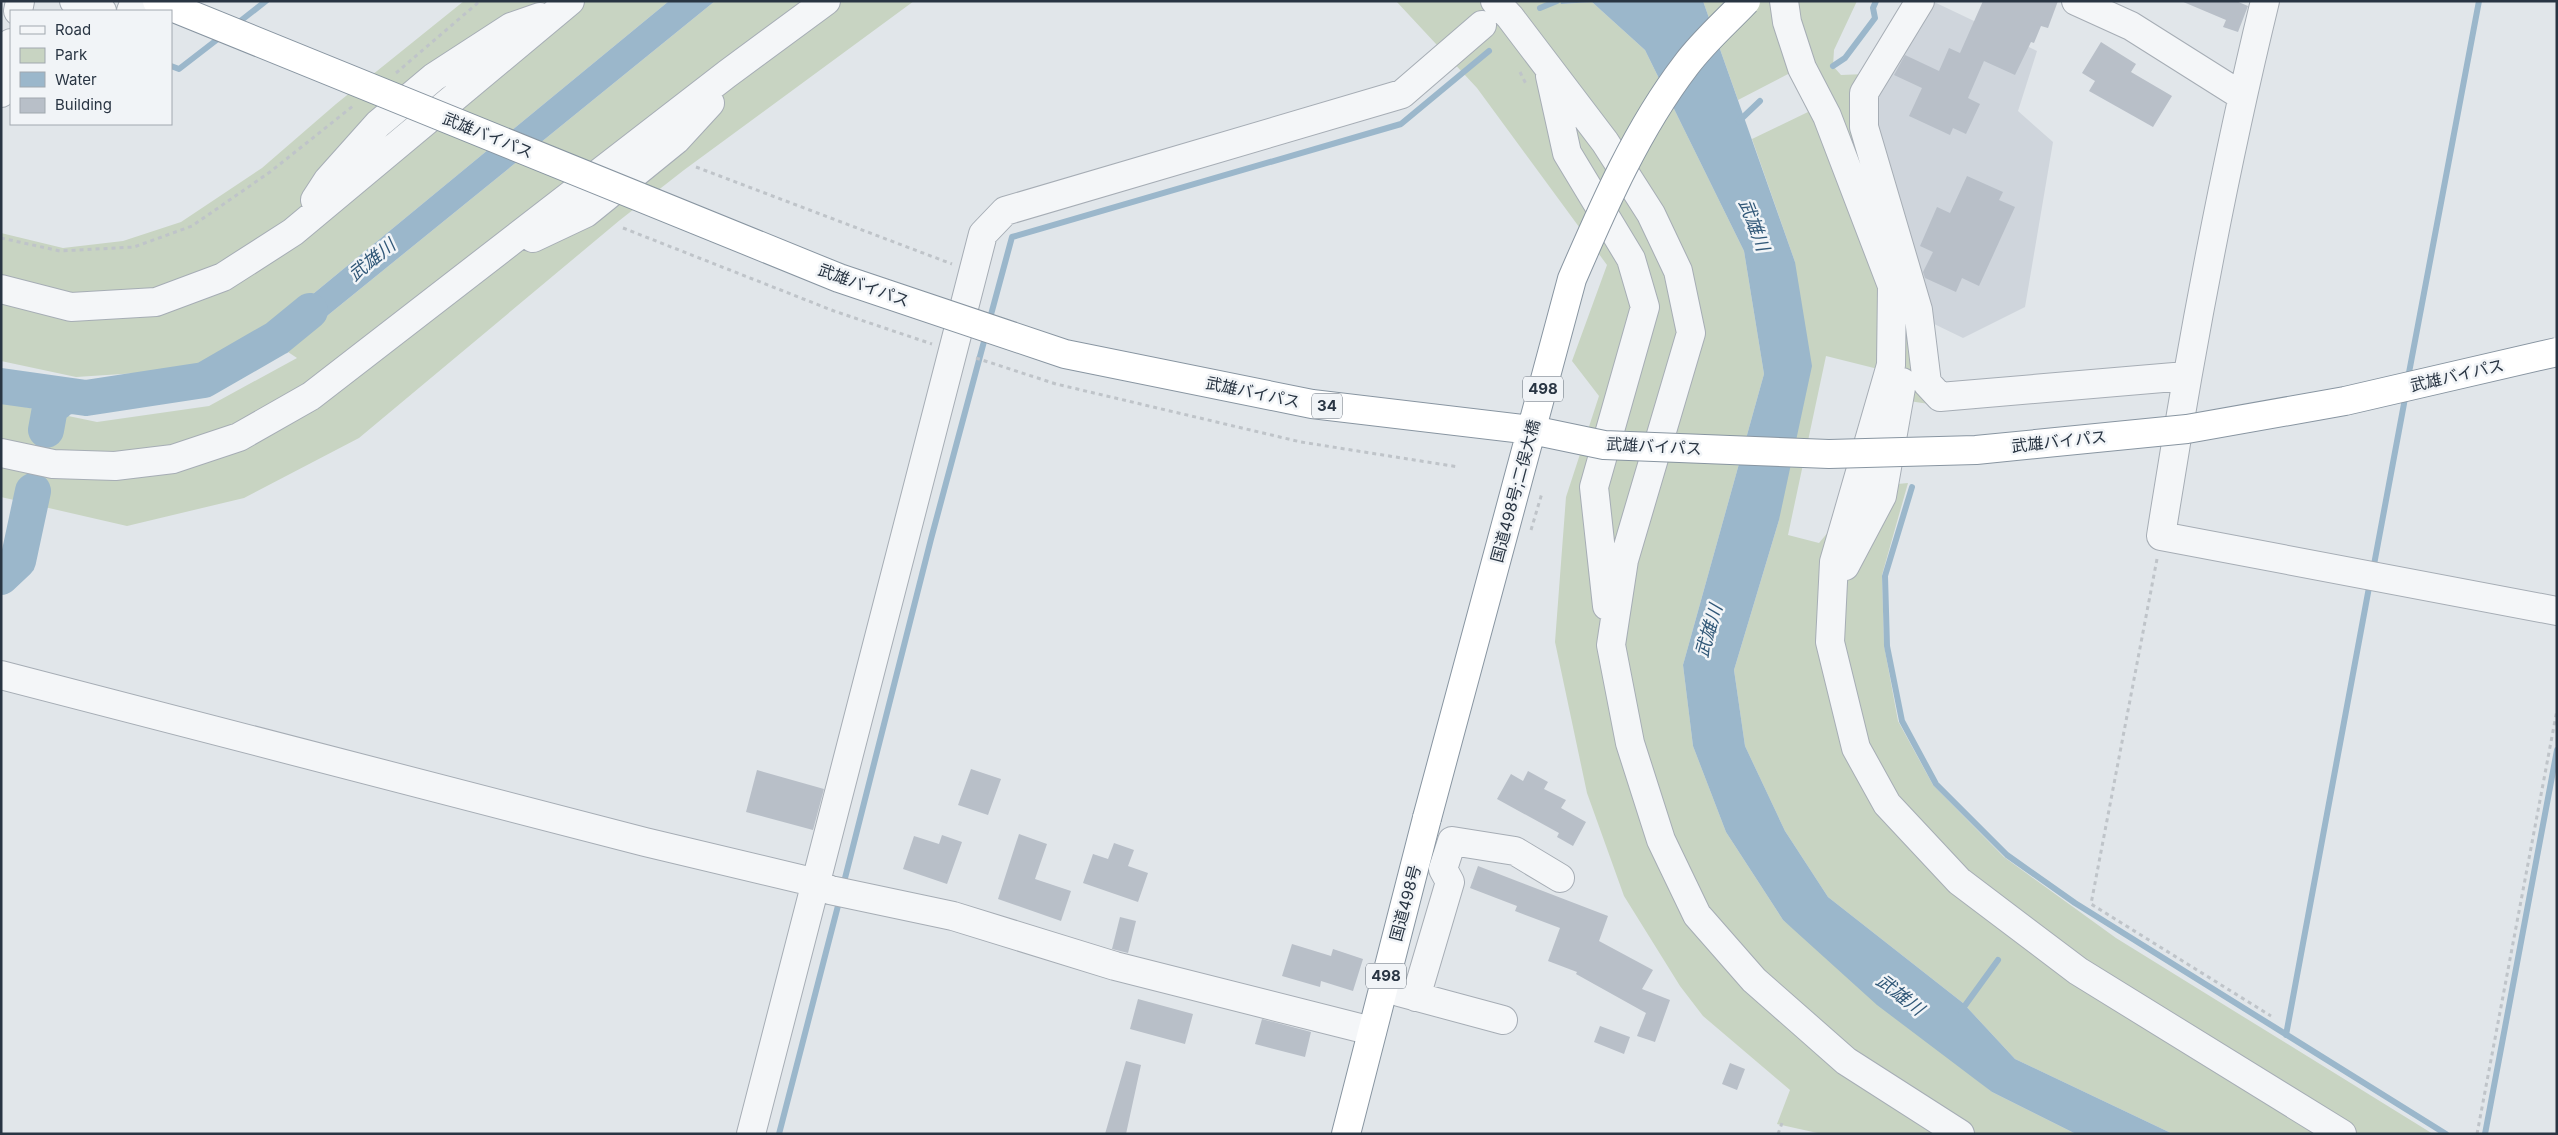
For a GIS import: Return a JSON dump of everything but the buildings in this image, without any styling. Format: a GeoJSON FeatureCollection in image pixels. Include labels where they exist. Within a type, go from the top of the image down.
{"type":"FeatureCollection","features":[{"type":"Feature","properties":{"kind":"highway","name":"武雄バイパス"},"geometry":{"type":"LineString","coordinates":[[157,1],[838,278],[1065,354],[1312,404],[1532,430],[1604,445],[1829,454],[1976,450],[2187,429],[2345,401],[2557,352]]}},
{"type":"Feature","properties":{"kind":"highway","name":"国道498号;二俣大橋"},"geometry":{"type":"LineString","coordinates":[[1427,818],[1572,279],[1607,198],[1651,117],[1686,64],[1746,1]]}},
{"type":"Feature","properties":{"kind":"highway","name":"国道498号"},"geometry":{"type":"LineString","coordinates":[[1346,1134],[1427,818]]}},
{"type":"Feature","properties":{"kind":"street"},"geometry":{"type":"LineString","coordinates":[[74,1],[99,10]]}},
{"type":"Feature","properties":{"kind":"street"},"geometry":{"type":"LineString","coordinates":[[1,453],[52,464],[115,466],[173,459],[239,437],[311,396],[727,74],[826,1]]}},
{"type":"Feature","properties":{"kind":"street"},"geometry":{"type":"LineString","coordinates":[[1494,1],[1510,17],[1605,142],[1651,214],[1678,271],[1691,334],[1624,560],[1611,645]]}},
{"type":"Feature","properties":{"kind":"street"},"geometry":{"type":"LineString","coordinates":[[1784,1],[1787,22],[1802,68],[1826,116],[1916,350],[1926,383],[1940,397],[2186,376]]}},
{"type":"Feature","properties":{"kind":"street"},"geometry":{"type":"LineString","coordinates":[[1833,591],[1882,496],[1916,350],[1918,310],[1864,127],[1864,93],[1920,1]]}},
{"type":"Feature","properties":{"kind":"street"},"geometry":{"type":"LineString","coordinates":[[2076,1],[2131,26],[2242,96]]}},
{"type":"Feature","properties":{"kind":"street"},"geometry":{"type":"LineString","coordinates":[[2265,1],[2242,96],[2186,376],[2161,536],[2557,611]]}},
{"type":"Feature","properties":{"kind":"street"},"geometry":{"type":"LineString","coordinates":[[1,289],[70,307],[156,302],[222,277],[293,232],[565,6]]}},
{"type":"Feature","properties":{"kind":"street"},"geometry":{"type":"LineString","coordinates":[[751,1134],[823,887],[983,234],[1005,211],[1402,94],[1482,25]]}},
{"type":"Feature","properties":{"kind":"street"},"geometry":{"type":"LineString","coordinates":[[1,93],[10,48]]}},
{"type":"Feature","properties":{"kind":"street"},"geometry":{"type":"LineString","coordinates":[[1548,68],[1567,153],[1631,259],[1645,307],[1594,486],[1611,645],[1630,743],[1661,840],[1697,914],[1754,980],[1846,1061],[1960,1134]]}},
{"type":"Feature","properties":{"kind":"street"},"geometry":{"type":"LineString","coordinates":[[1892,286],[1891,365],[1834,562],[1830,642],[1856,748],[1887,804],[1959,881],[2078,971],[2342,1134]]}},
{"type":"Feature","properties":{"kind":"street"},"geometry":{"type":"LineString","coordinates":[[1,675],[644,842],[858,896],[953,916],[1116,966],[1372,1031]]}},
{"type":"Feature","properties":{"kind":"street"},"geometry":{"type":"LineString","coordinates":[[1416,997],[1450,882],[1444,869],[1452,841],[1514,851],[1560,878]]}},
{"type":"Feature","properties":{"kind":"street"},"geometry":{"type":"LineString","coordinates":[[1383,988],[1503,1020]]}},
{"type":"Feature","properties":{"kind":"path"},"geometry":{"type":"LineString","coordinates":[[392,76],[480,1]]}},
{"type":"Feature","properties":{"kind":"path"},"geometry":{"type":"LineString","coordinates":[[1,238],[60,251],[134,247],[192,226],[270,172],[361,100]]}},
{"type":"Feature","properties":{"kind":"path"},"geometry":{"type":"LineString","coordinates":[[696,167],[974,272]]}},
{"type":"Feature","properties":{"kind":"path"},"geometry":{"type":"LineString","coordinates":[[623,228],[834,311],[954,351]]}},
{"type":"Feature","properties":{"kind":"path"},"geometry":{"type":"LineString","coordinates":[[997,365],[1056,384],[1301,442],[1459,467]]}},
{"type":"Feature","properties":{"kind":"path"},"geometry":{"type":"LineString","coordinates":[[2161,536],[2091,904],[2271,1016]]}},
{"type":"Feature","properties":{"kind":"path"},"geometry":{"type":"LineString","coordinates":[[2477,1134],[2557,710]]}},
{"type":"Feature","properties":{"kind":"path"},"geometry":{"type":"LineString","coordinates":[[1778,1134],[1782,1123]]}},
{"type":"Feature","properties":{"kind":"shaded area"},"geometry":{"type":"Polygon","coordinates":[[[1932,1],[2037,51],[2018,111],[2053,142],[2025,307],[1963,338],[1928,321],[1872,128],[1866,74],[1932,1]]]}},
{"type":"Feature","properties":{"kind":"green space"},"geometry":{"type":"Polygon","coordinates":[[[464,1],[669,1],[262,336],[199,369],[76,377],[1,361],[1,233],[63,248],[123,241],[181,222],[262,168],[336,104],[464,1]]]}},
{"type":"Feature","properties":{"kind":"green space"},"geometry":{"type":"Polygon","coordinates":[[[715,1],[914,1],[684,170],[620,220],[359,438],[244,498],[127,526],[1,497],[1,402],[97,422],[209,406],[297,358],[285,350],[715,1]]]}},
{"type":"Feature","properties":{"kind":"green space"},"geometry":{"type":"Polygon","coordinates":[[[1396,1],[1560,1],[1562,4],[1592,2],[1645,50],[1744,251],[1764,374],[1683,665],[1693,746],[1726,832],[1783,920],[1992,1092],[2076,1134],[1822,1134],[1777,1124],[1790,1090],[1703,1016],[1680,986],[1624,896],[1587,793],[1555,642],[1566,497],[1599,396],[1572,361],[1607,265],[1477,88],[1396,1]]]}},
{"type":"Feature","properties":{"kind":"green space"},"geometry":{"type":"Polygon","coordinates":[[[1703,1],[1857,1],[1834,50],[1833,66],[1841,75],[1866,74],[1929,404],[1889,398],[1882,370],[1826,356],[1788,535],[1819,543],[1866,487],[1908,483],[1882,575],[1884,645],[1898,721],[1933,785],[2004,857],[2116,938],[2433,1134],[2173,1134],[2015,1059],[1963,1003],[1828,897],[1785,831],[1745,746],[1734,670],[1779,520],[1795,262],[1752,139],[1808,112],[1790,73],[1738,100],[1703,1]]]}},
{"type":"Feature","properties":{"kind":"water"},"geometry":{"type":"Polygon","coordinates":[[[669,1],[715,1],[285,350],[262,336],[669,1]]]}},
{"type":"Feature","properties":{"kind":"water"},"geometry":{"type":"Polygon","coordinates":[[[1560,1],[1703,1],[1795,262],[1812,366],[1779,520],[1734,670],[1745,746],[1785,831],[1828,897],[1963,1003],[2015,1059],[2173,1134],[2076,1134],[1992,1092],[1877,1005],[1783,920],[1726,832],[1693,746],[1683,665],[1764,374],[1744,251],[1645,50],[1592,2],[1561,4],[1560,1]]]}},
{"type":"Feature","properties":{"kind":"waterway"},"geometry":{"type":"LineString","coordinates":[[234,26],[266,1]]}},
{"type":"Feature","properties":{"kind":"waterway"},"geometry":{"type":"LineString","coordinates":[[1540,8],[1557,1]]}},
{"type":"Feature","properties":{"kind":"waterway"},"geometry":{"type":"LineString","coordinates":[[1833,66],[1845,58],[1875,18],[1873,8],[1876,1]]}},
{"type":"Feature","properties":{"kind":"waterway"},"geometry":{"type":"LineString","coordinates":[[2408,378],[2479,1]]}},
{"type":"Feature","properties":{"kind":"waterway"},"geometry":{"type":"LineString","coordinates":[[172,66],[179,69],[223,35]]}},
{"type":"Feature","properties":{"kind":"waterway"},"geometry":{"type":"LineString","coordinates":[[989,322],[1012,237],[1401,124],[1489,51]]}},
{"type":"Feature","properties":{"kind":"waterway"},"geometry":{"type":"LineString","coordinates":[[1739,121],[1760,101]]}},
{"type":"Feature","properties":{"kind":"waterway","name":"武雄川"},"geometry":{"type":"LineString","coordinates":[[1,386],[86,398],[204,380],[277,338],[310,311]]}},
{"type":"Feature","properties":{"kind":"waterway"},"geometry":{"type":"LineString","coordinates":[[843,886],[931,539],[986,334]]}},
{"type":"Feature","properties":{"kind":"waterway"},"geometry":{"type":"LineString","coordinates":[[2373,570],[2406,393]]}},
{"type":"Feature","properties":{"kind":"waterway"},"geometry":{"type":"LineString","coordinates":[[46,430],[50,408],[65,396]]}},
{"type":"Feature","properties":{"kind":"waterway"},"geometry":{"type":"LineString","coordinates":[[1912,487],[1885,576],[1887,646],[1902,721],[1936,784],[2007,855],[2075,903],[2446,1134]]}},
{"type":"Feature","properties":{"kind":"waterway"},"geometry":{"type":"LineString","coordinates":[[1,577],[18,561],[33,491]]}},
{"type":"Feature","properties":{"kind":"waterway"},"geometry":{"type":"LineString","coordinates":[[2286,1035],[2370,582]]}},
{"type":"Feature","properties":{"kind":"waterway"},"geometry":{"type":"LineString","coordinates":[[2485,1134],[2557,750]]}},
{"type":"Feature","properties":{"kind":"waterway"},"geometry":{"type":"LineString","coordinates":[[779,1134],[840,898]]}},
{"type":"Feature","properties":{"kind":"waterway"},"geometry":{"type":"LineString","coordinates":[[1961,1011],[1998,960]]}}]}
